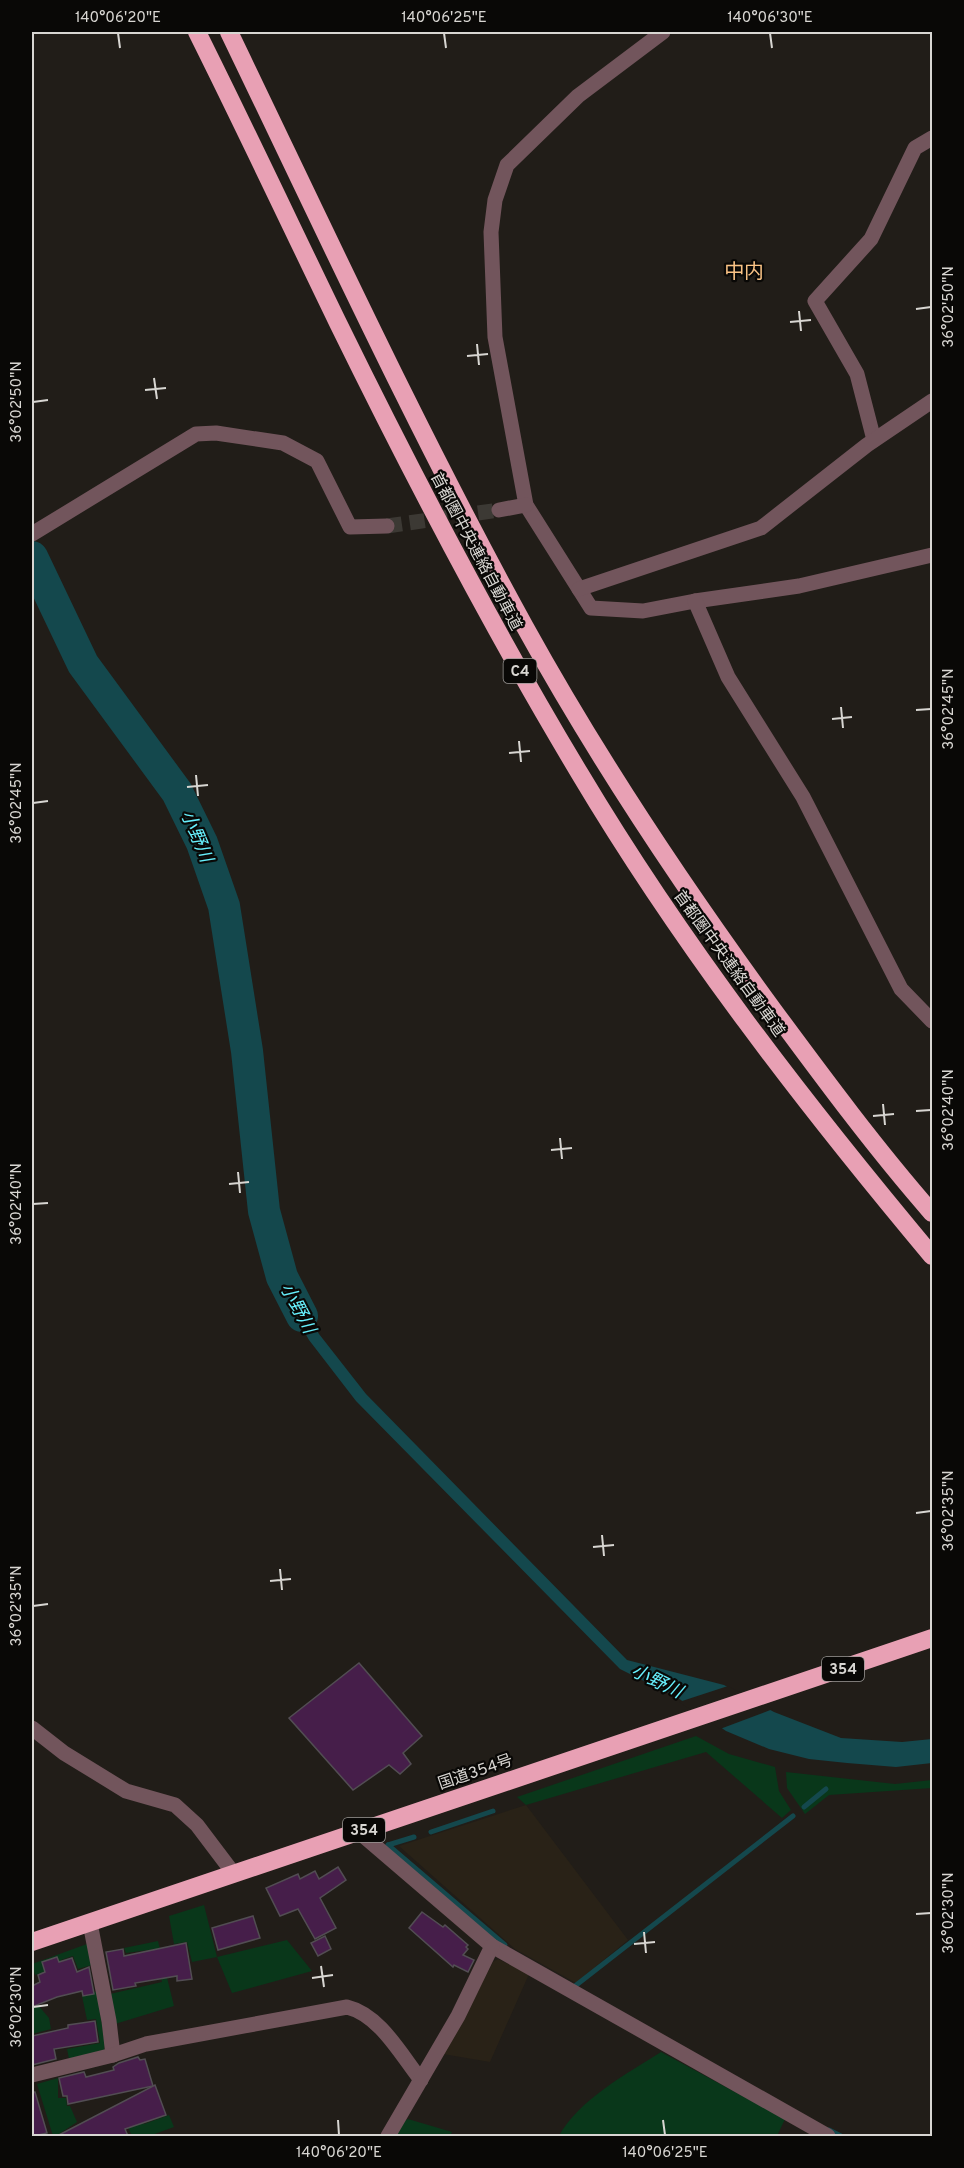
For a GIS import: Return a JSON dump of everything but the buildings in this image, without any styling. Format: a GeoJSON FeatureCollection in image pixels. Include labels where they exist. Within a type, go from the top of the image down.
{"type":"FeatureCollection","features":[{"type":"Feature","properties":{"kind":"highway","name":"首都圏中央連絡自動車道"},"geometry":{"type":"LineString","coordinates":[[197,32],[421,489],[502,642],[581,776],[690,945],[803,1096],[871,1183],[933,1256]]}},
{"type":"Feature","properties":{"kind":"highway","name":"首都圏中央連絡自動車道"},"geometry":{"type":"LineString","coordinates":[[229,32],[363,312],[447,480],[527,630],[607,766],[715,930],[892,1168],[933,1213]]}},
{"type":"Feature","properties":{"kind":"highway","name":"国道354号"},"geometry":{"type":"LineString","coordinates":[[32,1942],[933,1638]]}},
{"type":"Feature","properties":{"kind":"street"},"geometry":{"type":"LineString","coordinates":[[663,32],[578,96],[507,165],[495,200],[491,232],[495,337],[526,505],[591,608],[643,612],[695,601],[799,586],[933,555]]}},
{"type":"Feature","properties":{"kind":"street"},"geometry":{"type":"LineString","coordinates":[[874,440],[857,374],[815,301],[871,239],[915,148],[933,138]]}},
{"type":"Feature","properties":{"kind":"street"},"geometry":{"type":"LineString","coordinates":[[579,589],[761,528],[874,440],[933,401]]}},
{"type":"Feature","properties":{"kind":"street"},"geometry":{"type":"LineString","coordinates":[[32,534],[196,434],[216,433],[283,443],[317,461],[350,527],[387,526]]}},
{"type":"Feature","properties":{"kind":"street"},"geometry":{"type":"LineString","coordinates":[[499,510],[526,505]]}},
{"type":"Feature","properties":{"kind":"street"},"geometry":{"type":"LineString","coordinates":[[695,601],[728,677],[803,797],[901,989],[933,1021]]}},
{"type":"Feature","properties":{"kind":"street"},"geometry":{"type":"LineString","coordinates":[[32,1728],[64,1752],[126,1791],[175,1805],[197,1825],[234,1874]]}},
{"type":"Feature","properties":{"kind":"street"},"geometry":{"type":"LineString","coordinates":[[359,1832],[492,1946],[828,2136]]}},
{"type":"Feature","properties":{"kind":"street"},"geometry":{"type":"LineString","coordinates":[[90,1923],[109,2021],[113,2055]]}},
{"type":"Feature","properties":{"kind":"street"},"geometry":{"type":"LineString","coordinates":[[388,2136],[458,2016],[492,1946]]}},
{"type":"Feature","properties":{"kind":"street"},"geometry":{"type":"LineString","coordinates":[[32,2075],[113,2055],[146,2043],[347,2007],[359,2011],[379,2027],[421,2080]]}},
{"type":"Feature","properties":{"kind":"shaded area"},"geometry":{"type":"Polygon","coordinates":[[[526,1805],[628,1940],[576,1983],[515,1949],[399,1846],[526,1805]]]}},
{"type":"Feature","properties":{"kind":"shaded area"},"geometry":{"type":"Polygon","coordinates":[[[498,1959],[529,1974],[490,2062],[443,2054],[493,1962],[498,1959]]]}},
{"type":"Feature","properties":{"kind":"green space"},"geometry":{"type":"Polygon","coordinates":[[[696,1736],[729,1754],[775,1767],[779,1791],[791,1810],[782,1818],[706,1752],[526,1805],[517,1797],[696,1736]]]}},
{"type":"Feature","properties":{"kind":"green space"},"geometry":{"type":"Polygon","coordinates":[[[786,1772],[895,1784],[932,1780],[932,1788],[829,1795],[805,1814],[787,1788],[786,1772]]]}},
{"type":"Feature","properties":{"kind":"green space"},"geometry":{"type":"Polygon","coordinates":[[[204,1905],[217,1957],[192,1962],[187,1942],[174,1944],[169,1916],[204,1905]]]}},
{"type":"Feature","properties":{"kind":"green space"},"geometry":{"type":"Polygon","coordinates":[[[287,1940],[312,1971],[232,1993],[217,1957],[287,1940]]]}},
{"type":"Feature","properties":{"kind":"green space"},"geometry":{"type":"Polygon","coordinates":[[[158,1941],[174,2006],[115,2024],[110,1994],[162,1982],[156,1949],[126,1953],[124,1948],[158,1941]]]}},
{"type":"Feature","properties":{"kind":"green space"},"geometry":{"type":"Polygon","coordinates":[[[87,1944],[92,1965],[78,1969],[73,1956],[61,1960],[61,1966],[35,1975],[32,1964],[87,1944]]]}},
{"type":"Feature","properties":{"kind":"green space"},"geometry":{"type":"Polygon","coordinates":[[[97,1991],[104,2050],[69,2059],[67,2049],[100,2043],[96,2019],[87,2020],[82,1996],[97,1991]]]}},
{"type":"Feature","properties":{"kind":"green space"},"geometry":{"type":"Polygon","coordinates":[[[32,1998],[49,2018],[51,2029],[32,2034],[32,1998]]]}},
{"type":"Feature","properties":{"kind":"green space"},"geometry":{"type":"Polygon","coordinates":[[[661,2052],[785,2119],[777,2136],[559,2136],[567,2123],[591,2099],[619,2078],[661,2052]]]}},
{"type":"Feature","properties":{"kind":"green space"},"geometry":{"type":"Polygon","coordinates":[[[58,2078],[58,2098],[66,2098],[67,2106],[70,2106],[77,2122],[59,2134],[60,2136],[53,2136],[37,2084],[58,2078]]]}},
{"type":"Feature","properties":{"kind":"green space"},"geometry":{"type":"Polygon","coordinates":[[[169,2115],[174,2127],[149,2136],[132,2136],[126,2123],[140,2117],[144,2124],[169,2115]]]}},
{"type":"Feature","properties":{"kind":"green space"},"geometry":{"type":"Polygon","coordinates":[[[408,2119],[452,2132],[450,2136],[395,2136],[408,2119]]]}},
{"type":"Feature","properties":{"kind":"water"},"geometry":{"type":"Polygon","coordinates":[[[288,1276],[319,1334],[366,1394],[627,1660],[724,1685],[774,1712],[841,1738],[902,1742],[932,1739],[932,1763],[896,1767],[847,1763],[809,1759],[769,1749],[726,1731],[678,1698],[620,1669],[356,1401],[309,1340],[274,1278],[288,1276]]]}},
{"type":"Feature","properties":{"kind":"pier"},"geometry":{"type":"Polygon","coordinates":[[[728,1686],[773,1709],[720,1729],[679,1702],[728,1686]]]}},
{"type":"Feature","properties":{"kind":"waterway","name":"小野川"},"geometry":{"type":"LineString","coordinates":[[32,557],[83,664],[177,792],[202,843],[224,906],[247,1051],[264,1211],[282,1277],[302,1316]]}},
{"type":"Feature","properties":{"kind":"waterway"},"geometry":{"type":"LineString","coordinates":[[804,1807],[826,1789]]}},
{"type":"Feature","properties":{"kind":"waterway"},"geometry":{"type":"LineString","coordinates":[[431,1832],[493,1811]]}},
{"type":"Feature","properties":{"kind":"waterway"},"geometry":{"type":"LineString","coordinates":[[575,1986],[793,1816]]}},
{"type":"Feature","properties":{"kind":"waterway"},"geometry":{"type":"LineString","coordinates":[[388,1845],[414,1837]]}},
{"type":"Feature","properties":{"kind":"waterway"},"geometry":{"type":"LineString","coordinates":[[388,1845],[505,1945]]}},
{"type":"Feature","properties":{"kind":"waterway"},"geometry":{"type":"LineString","coordinates":[[829,2130],[841,2136]]}},
{"type":"Feature","properties":{"kind":"tunnel"},"geometry":{"type":"LineString","coordinates":[[387,526],[499,510]]}},
{"type":"Feature","properties":{"kind":"district","name":"中内"},"geometry":{"type":"Point","coordinates":[744,271]}}]}
